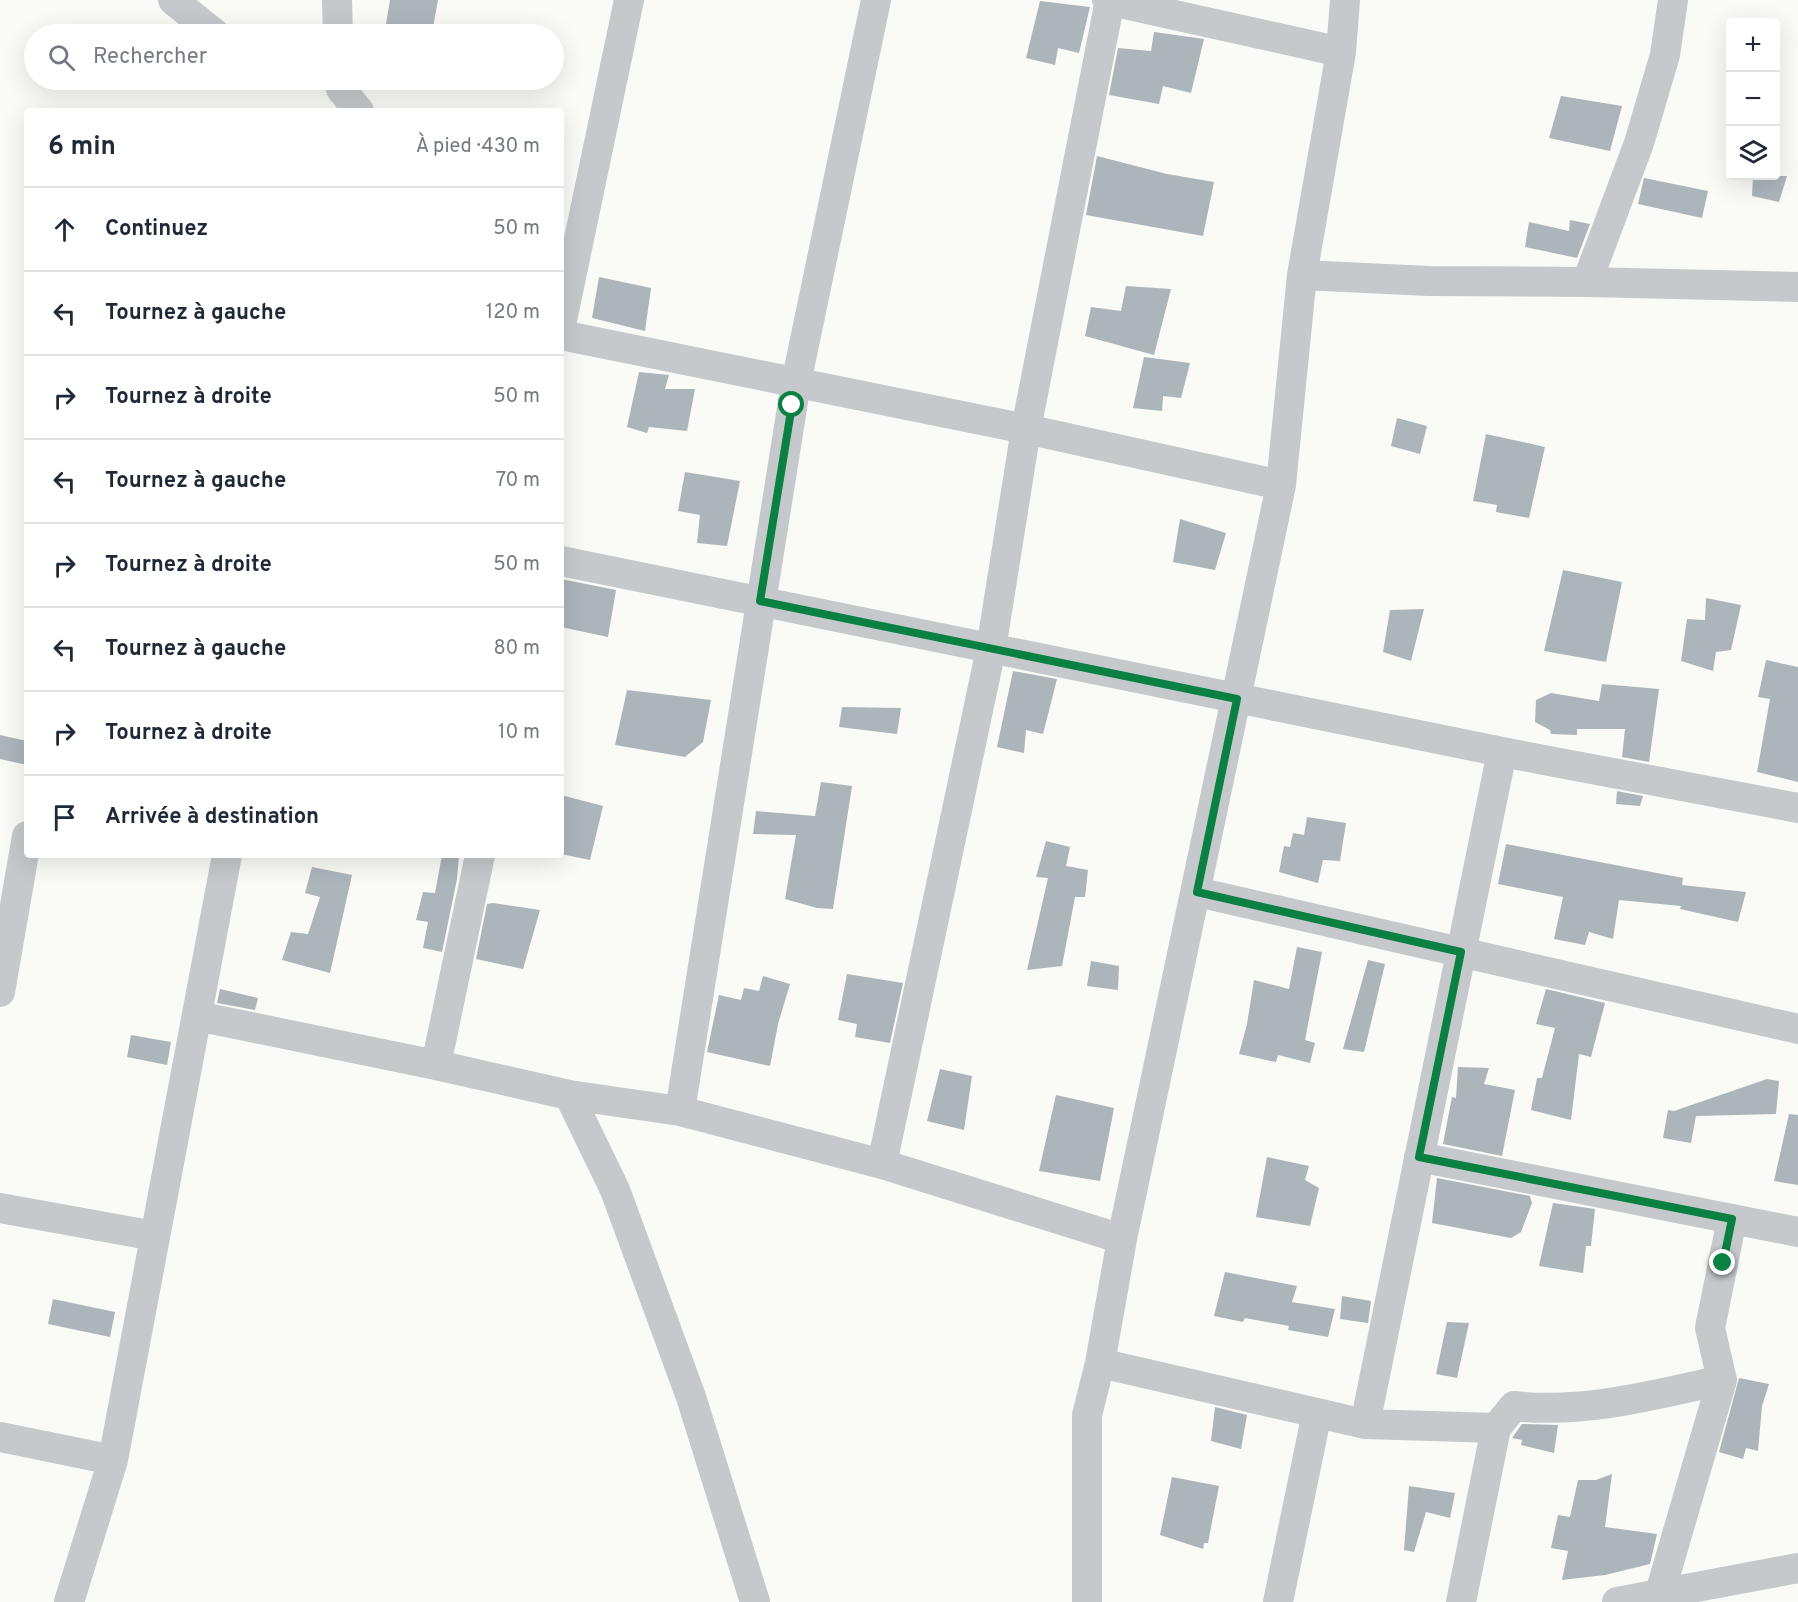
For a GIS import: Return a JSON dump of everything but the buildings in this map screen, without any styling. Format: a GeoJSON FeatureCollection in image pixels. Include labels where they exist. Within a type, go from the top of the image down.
{"type":"FeatureCollection","features":[{"type":"Feature","properties":{"kind":"street"},"geometry":{"type":"LineString","coordinates":[[173,0],[203,24]]}},
{"type":"Feature","properties":{"kind":"street"},"geometry":{"type":"LineString","coordinates":[[337,0],[338,24]]}},
{"type":"Feature","properties":{"kind":"street"},"geometry":{"type":"LineString","coordinates":[[564,311],[629,0]]}},
{"type":"Feature","properties":{"kind":"street"},"geometry":{"type":"LineString","coordinates":[[680,1110],[796,383],[876,0]]}},
{"type":"Feature","properties":{"kind":"street"},"geometry":{"type":"LineString","coordinates":[[882,1164],[991,649],[1026,429],[1109,0],[1341,52]]}},
{"type":"Feature","properties":{"kind":"street"},"geometry":{"type":"LineString","coordinates":[[1087,1602],[1086,1440],[1088,1415],[1100,1363],[1122,1239],[1281,485],[1302,276],[1341,52],[1345,0]]}},
{"type":"Feature","properties":{"kind":"street"},"geometry":{"type":"LineString","coordinates":[[1587,282],[1639,143],[1665,55],[1672,0]]}},
{"type":"Feature","properties":{"kind":"street"},"geometry":{"type":"LineString","coordinates":[[1302,276],[1429,281],[1798,287]]}},
{"type":"Feature","properties":{"kind":"street"},"geometry":{"type":"LineString","coordinates":[[564,336],[1026,429],[1281,485]]}},
{"type":"Feature","properties":{"kind":"street"},"geometry":{"type":"LineString","coordinates":[[564,562],[1502,752],[1798,808]]}},
{"type":"Feature","properties":{"kind":"street"},"geometry":{"type":"LineString","coordinates":[[1365,1424],[1502,752]]}},
{"type":"Feature","properties":{"kind":"street"},"geometry":{"type":"LineString","coordinates":[[0,992],[24,853]]}},
{"type":"Feature","properties":{"kind":"street"},"geometry":{"type":"LineString","coordinates":[[69,1602],[113,1460],[226,858]]}},
{"type":"Feature","properties":{"kind":"street"},"geometry":{"type":"LineString","coordinates":[[436,1065],[479,858]]}},
{"type":"Feature","properties":{"kind":"street"},"geometry":{"type":"LineString","coordinates":[[1197,892],[1798,1029]]}},
{"type":"Feature","properties":{"kind":"street"},"geometry":{"type":"LineString","coordinates":[[197,1016],[570,1095],[680,1110],[882,1164],[1122,1239]]}},
{"type":"Feature","properties":{"kind":"street"},"geometry":{"type":"LineString","coordinates":[[570,1095],[615,1190],[687,1386],[754,1602]]}},
{"type":"Feature","properties":{"kind":"street"},"geometry":{"type":"LineString","coordinates":[[1419,1157],[1798,1232]]}},
{"type":"Feature","properties":{"kind":"street"},"geometry":{"type":"LineString","coordinates":[[0,1208],[155,1236]]}},
{"type":"Feature","properties":{"kind":"street"},"geometry":{"type":"LineString","coordinates":[[1660,1593],[1722,1380],[1710,1328],[1732,1219]]}},
{"type":"Feature","properties":{"kind":"street"},"geometry":{"type":"LineString","coordinates":[[1100,1363],[1365,1424],[1496,1428]]}},
{"type":"Feature","properties":{"kind":"street"},"geometry":{"type":"LineString","coordinates":[[1461,1602],[1496,1428],[1514,1406],[1534,1408],[1621,1402],[1722,1380]]}},
{"type":"Feature","properties":{"kind":"street"},"geometry":{"type":"LineString","coordinates":[[1278,1602],[1317,1413]]}},
{"type":"Feature","properties":{"kind":"street"},"geometry":{"type":"LineString","coordinates":[[0,1437],[113,1460]]}},
{"type":"Feature","properties":{"kind":"street"},"geometry":{"type":"LineString","coordinates":[[1617,1602],[1798,1568]]}},
{"type":"Feature","properties":{"kind":"route"},"geometry":{"type":"LineString","coordinates":[[792,405],[760,601],[1237,699],[1197,892],[1461,952],[1419,1157],[1732,1219],[1723,1263]]}}]}
